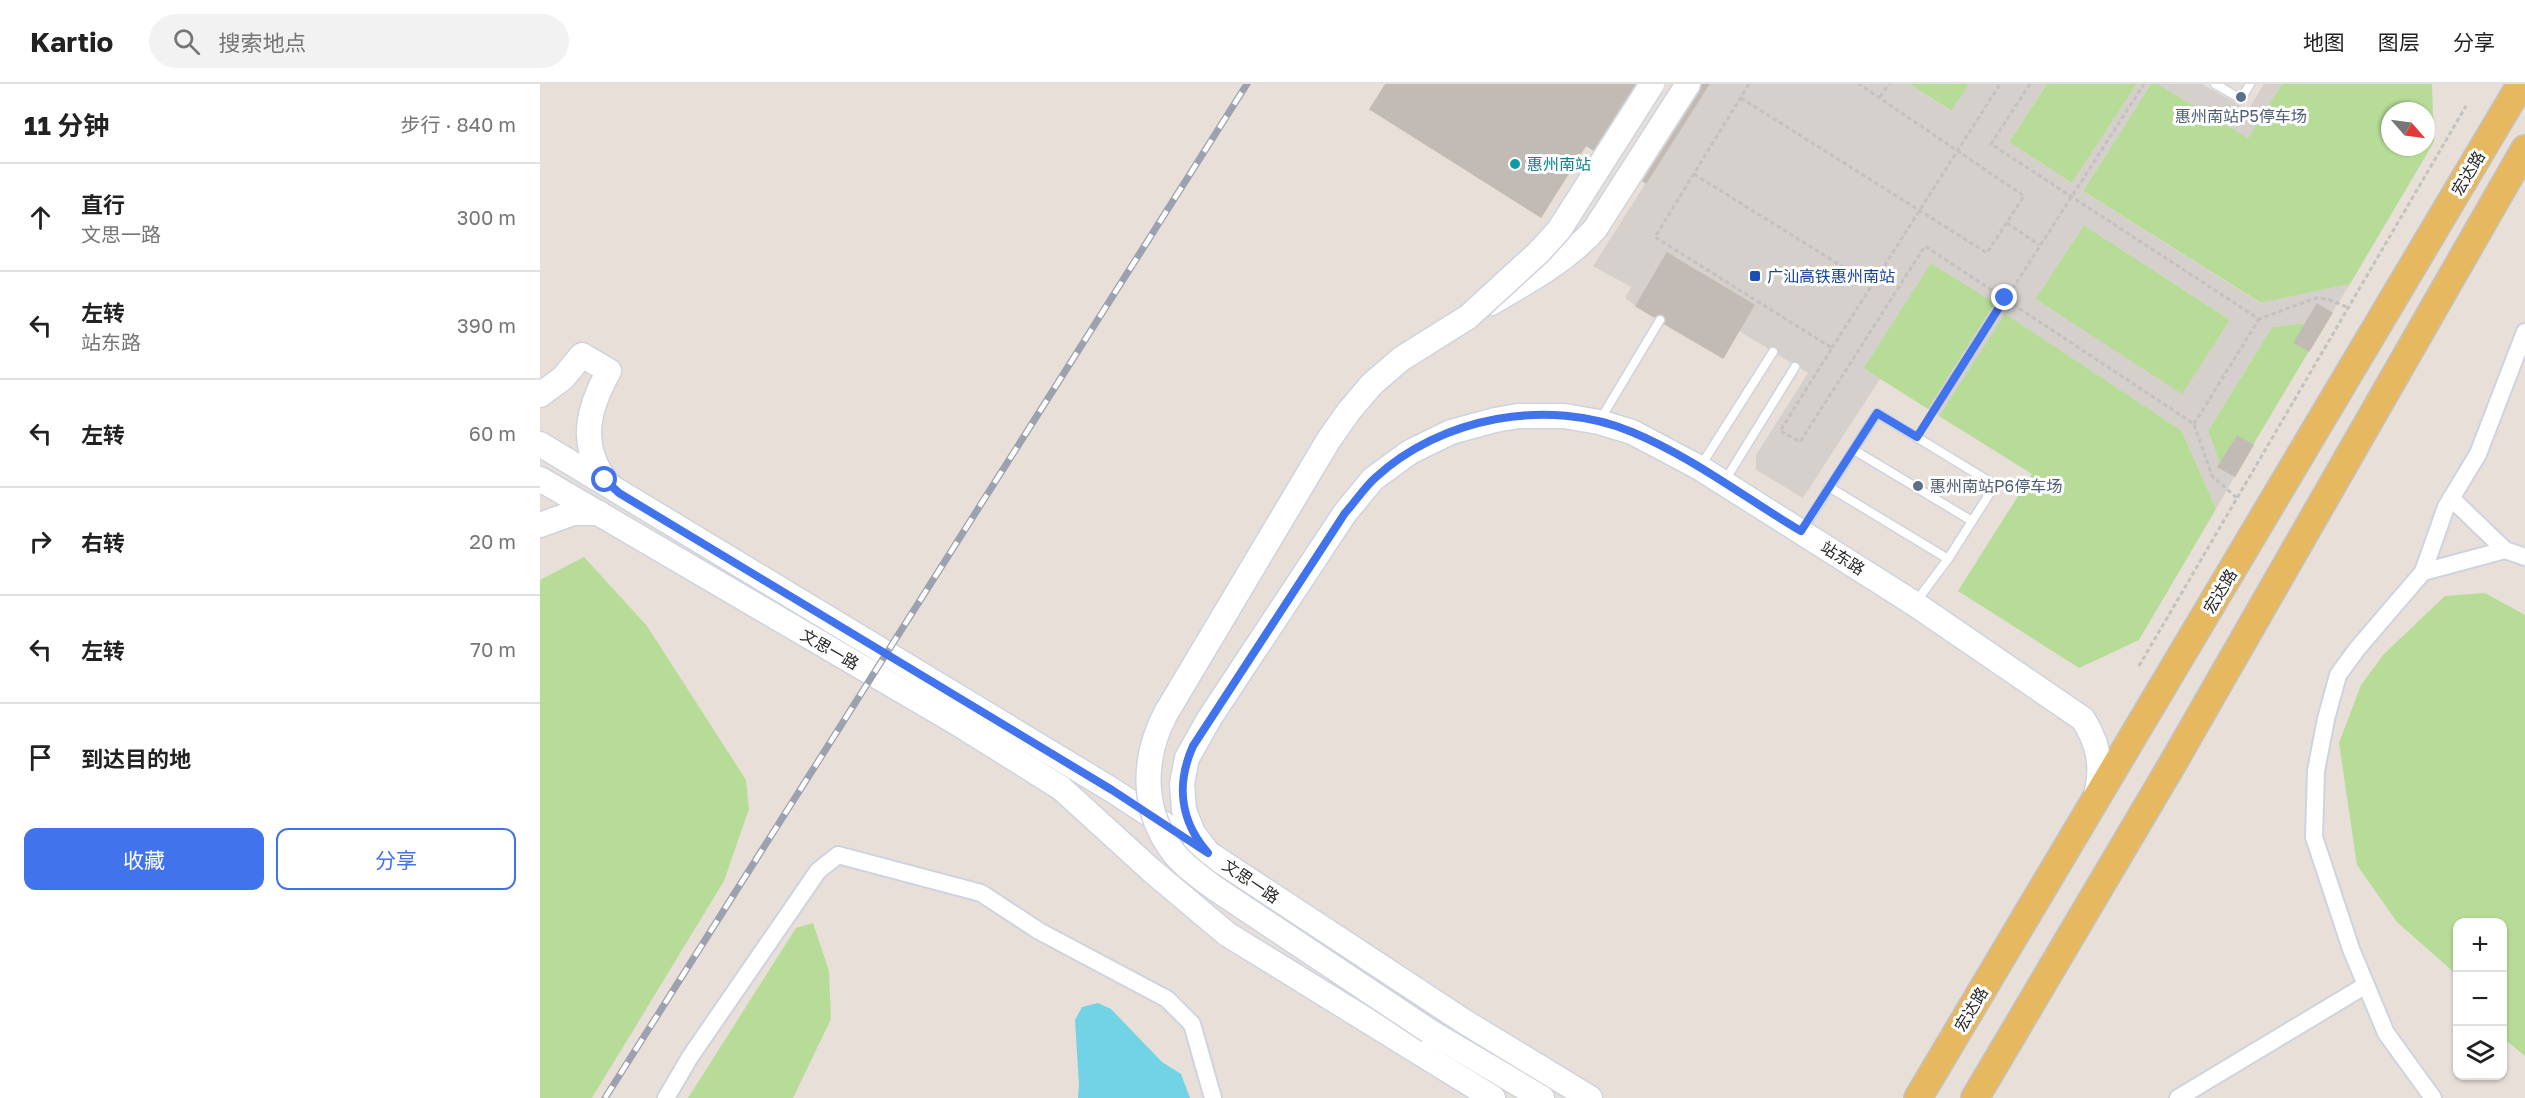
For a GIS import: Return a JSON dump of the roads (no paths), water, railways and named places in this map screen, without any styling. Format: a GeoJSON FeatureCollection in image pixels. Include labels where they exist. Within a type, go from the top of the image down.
{"type":"FeatureCollection","features":[{"type":"Feature","properties":{"kind":"main road","name":"宏达路"},"geometry":{"type":"LineString","coordinates":[[1918,1098],[2521,84]]}},
{"type":"Feature","properties":{"kind":"main road"},"geometry":{"type":"LineString","coordinates":[[1975,1098],[2173,763],[2525,150]]}},
{"type":"Feature","properties":{"kind":"street"},"geometry":{"type":"LineString","coordinates":[[1468,317],[1539,252],[1559,230],[1652,84]]}},
{"type":"Feature","properties":{"kind":"street"},"geometry":{"type":"LineString","coordinates":[[1542,1098],[1429,1031],[1215,889],[1185,865],[1164,838],[1157,823],[1151,807],[1148,775],[1153,743],[1166,713],[1328,441],[1349,411],[1372,384],[1401,359],[1555,266],[1577,249],[1595,229],[1688,84]]}},
{"type":"Feature","properties":{"kind":"street"},"geometry":{"type":"LineString","coordinates":[[2433,1098],[2386,1032],[2351,949],[2314,837],[2316,771],[2338,675],[2357,648],[2423,572],[2451,498],[2478,454],[2525,332]]}},
{"type":"Feature","properties":{"kind":"street"},"geometry":{"type":"LineString","coordinates":[[540,395],[563,378],[582,355],[609,371],[591,407],[589,434],[596,464],[612,489]]}},
{"type":"Feature","properties":{"kind":"street","name":"站东路"},"geometry":{"type":"LineString","coordinates":[[1208,853],[1193,833],[1184,810],[1182,784],[1187,758],[1209,719],[1345,513],[1373,479],[1430,441],[1473,425],[1518,416],[1541,415],[1599,422],[1632,432],[1724,482],[1915,604],[2070,708],[2083,719],[2095,742],[2100,769],[2096,796],[2090,808]]}},
{"type":"Feature","properties":{"kind":"street","name":"文思一路"},"geometry":{"type":"LineString","coordinates":[[540,444],[1112,790],[1465,1022],[1590,1098]]}},
{"type":"Feature","properties":{"kind":"street","name":"文思一路"},"geometry":{"type":"LineString","coordinates":[[540,479],[962,726],[1061,788],[1151,870],[1227,934],[1493,1098]]}},
{"type":"Feature","properties":{"kind":"street"},"geometry":{"type":"LineString","coordinates":[[2451,498],[2505,550],[2525,558]]}},
{"type":"Feature","properties":{"kind":"street"},"geometry":{"type":"LineString","coordinates":[[540,525],[573,513],[599,513]]}},
{"type":"Feature","properties":{"kind":"street"},"geometry":{"type":"LineString","coordinates":[[2423,572],[2505,550]]}},
{"type":"Feature","properties":{"kind":"street"},"geometry":{"type":"LineString","coordinates":[[666,1098],[690,1057],[818,871],[838,855],[981,893],[1040,930],[1167,999],[1192,1024],[1213,1098]]}},
{"type":"Feature","properties":{"kind":"street"},"geometry":{"type":"LineString","coordinates":[[2178,1098],[2366,985]]}},
{"type":"Feature","properties":{"kind":"lane"},"geometry":{"type":"LineString","coordinates":[[2215,84],[2241,99],[2250,84]]}},
{"type":"Feature","properties":{"kind":"lane"},"geometry":{"type":"LineString","coordinates":[[1599,422],[1660,320]]}},
{"type":"Feature","properties":{"kind":"lane"},"geometry":{"type":"LineString","coordinates":[[1700,468],[1773,352]]}},
{"type":"Feature","properties":{"kind":"lane"},"geometry":{"type":"LineString","coordinates":[[1724,482],[1795,367]]}},
{"type":"Feature","properties":{"kind":"lane"},"geometry":{"type":"LineString","coordinates":[[1801,531],[1877,413],[1995,485],[1948,559],[1915,604]]}},
{"type":"Feature","properties":{"kind":"lane"},"geometry":{"type":"LineString","coordinates":[[1854,450],[1972,522]]}},
{"type":"Feature","properties":{"kind":"lane"},"geometry":{"type":"LineString","coordinates":[[1829,487],[1948,559]]}},
{"type":"Feature","properties":{"kind":"water"},"geometry":{"type":"Polygon","coordinates":[[[1098,1003],[1111,1009],[1162,1062],[1181,1074],[1190,1098],[1078,1098],[1075,1020],[1082,1007],[1098,1003]]]}},
{"type":"Feature","properties":{"kind":"railway"},"geometry":{"type":"LineString","coordinates":[[605,1098],[1247,84]]}},
{"type":"Feature","properties":{"kind":"place","name":"惠州南站P5停车场"},"geometry":{"type":"Point","coordinates":[2241,97]}},
{"type":"Feature","properties":{"kind":"place","name":"惠州南站"},"geometry":{"type":"Point","coordinates":[1515,164]}},
{"type":"Feature","properties":{"kind":"place","name":"广汕高铁惠州南站"},"geometry":{"type":"Point","coordinates":[1755,276]}},
{"type":"Feature","properties":{"kind":"place","name":"惠州南站P6停车场"},"geometry":{"type":"Point","coordinates":[1918,486]}}]}
